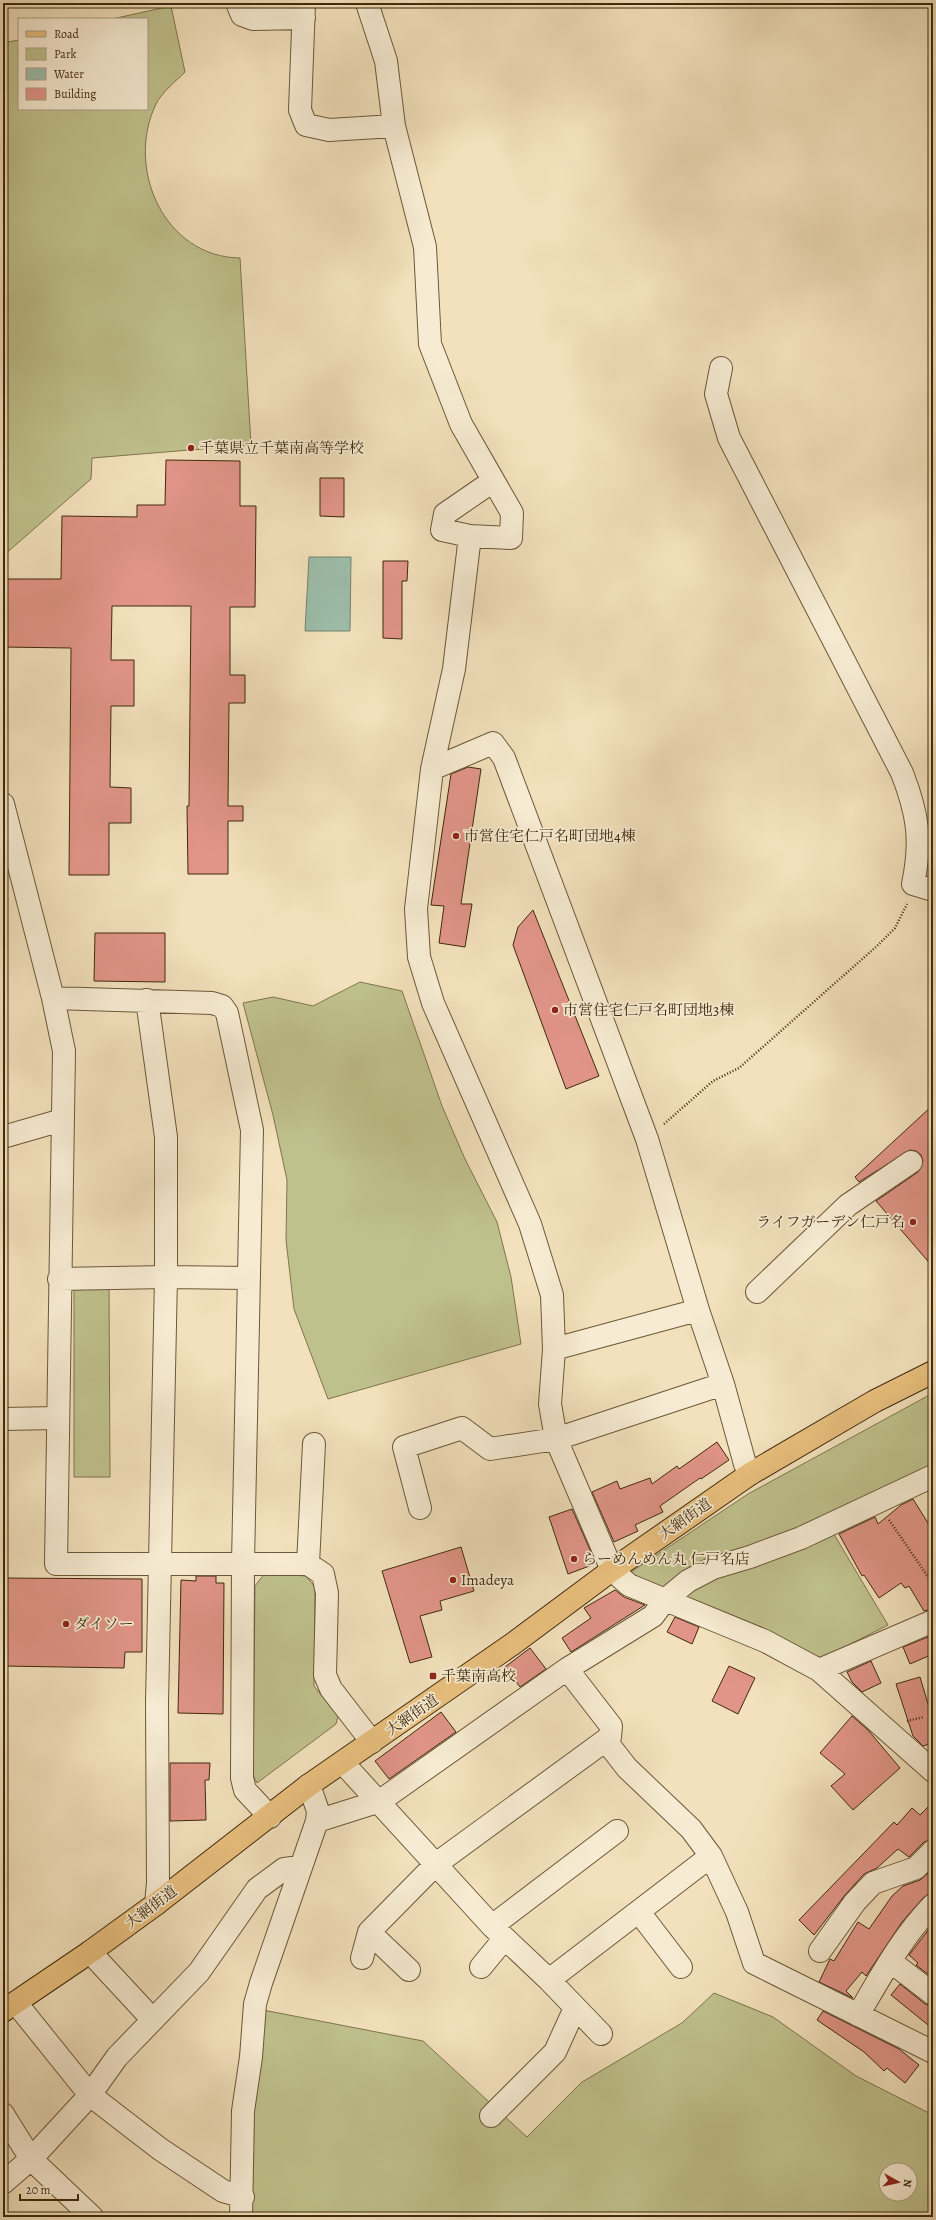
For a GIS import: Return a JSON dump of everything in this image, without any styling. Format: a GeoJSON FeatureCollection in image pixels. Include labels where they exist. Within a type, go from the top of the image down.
{"type":"FeatureCollection","features":[{"type":"Feature","properties":{"kind":"main road","name":"大網街道"},"geometry":{"type":"LineString","coordinates":[[9,2007],[90,1952],[156,1904],[270,1817],[309,1785],[343,1763],[514,1643],[612,1570],[750,1474],[875,1401],[933,1372]]}},
{"type":"Feature","properties":{"kind":"street"},"geometry":{"type":"LineString","coordinates":[[237,3],[242,15],[253,19],[304,10],[300,110],[306,124],[329,130],[394,126]]}},
{"type":"Feature","properties":{"kind":"street"},"geometry":{"type":"LineString","coordinates":[[367,3],[386,61],[394,126],[425,247],[430,344],[461,424],[512,513],[511,538],[470,536],[442,530],[445,514],[493,482]]}},
{"type":"Feature","properties":{"kind":"street"},"geometry":{"type":"LineString","coordinates":[[721,368],[716,394],[729,438],[902,773],[914,803],[918,832],[918,860],[923,887]]}},
{"type":"Feature","properties":{"kind":"street"},"geometry":{"type":"LineString","coordinates":[[470,536],[454,669],[432,769],[416,909],[419,957],[435,1010],[530,1224],[552,1295],[554,1349],[550,1404],[556,1439],[612,1570],[629,1585],[765,1641],[819,1670],[928,1761]]}},
{"type":"Feature","properties":{"kind":"street"},"geometry":{"type":"LineString","coordinates":[[432,769],[493,743],[504,758],[647,1139],[698,1310],[723,1384],[745,1464],[750,1474]]}},
{"type":"Feature","properties":{"kind":"street"},"geometry":{"type":"LineString","coordinates":[[3,804],[10,861],[53,998],[64,1051],[59,1279],[56,1564],[308,1564],[323,1574],[327,1593],[325,1675],[331,1689],[372,1742]]}},
{"type":"Feature","properties":{"kind":"street"},"geometry":{"type":"LineString","coordinates":[[53,998],[212,1002],[222,1006],[227,1013],[252,1130],[243,1563],[242,1778],[245,1790],[270,1817]]}},
{"type":"Feature","properties":{"kind":"street"},"geometry":{"type":"LineString","coordinates":[[147,1000],[166,1137],[166,1277],[157,1703],[158,1883],[156,1904]]}},
{"type":"Feature","properties":{"kind":"street"},"geometry":{"type":"LineString","coordinates":[[3,1137],[62,1120]]}},
{"type":"Feature","properties":{"kind":"street"},"geometry":{"type":"LineString","coordinates":[[757,1292],[848,1205],[911,1162]]}},
{"type":"Feature","properties":{"kind":"street"},"geometry":{"type":"LineString","coordinates":[[59,1279],[166,1277],[249,1278]]}},
{"type":"Feature","properties":{"kind":"street"},"geometry":{"type":"LineString","coordinates":[[554,1349],[698,1310]]}},
{"type":"Feature","properties":{"kind":"street"},"geometry":{"type":"LineString","coordinates":[[420,1508],[404,1447],[462,1428],[490,1448],[556,1439],[723,1384]]}},
{"type":"Feature","properties":{"kind":"street"},"geometry":{"type":"LineString","coordinates":[[3,1419],[58,1418]]}},
{"type":"Feature","properties":{"kind":"street"},"geometry":{"type":"LineString","coordinates":[[308,1564],[314,1444]]}},
{"type":"Feature","properties":{"kind":"street"},"geometry":{"type":"LineString","coordinates":[[317,1822],[380,1801],[567,1669],[652,1616],[665,1600],[688,1581],[713,1568],[750,1557],[801,1538],[933,1476]]}},
{"type":"Feature","properties":{"kind":"street"},"geometry":{"type":"LineString","coordinates":[[819,1670],[933,1621]]}},
{"type":"Feature","properties":{"kind":"street"},"geometry":{"type":"LineString","coordinates":[[362,1958],[369,1932],[436,1864],[610,1737],[610,1726],[567,1669]]}},
{"type":"Feature","properties":{"kind":"street"},"geometry":{"type":"LineString","coordinates":[[606,1741],[627,1768],[691,1828],[711,1856],[737,1912],[754,1963],[933,2052]]}},
{"type":"Feature","properties":{"kind":"street"},"geometry":{"type":"LineString","coordinates":[[343,1763],[380,1801],[498,1933],[549,1980],[601,2034]]}},
{"type":"Feature","properties":{"kind":"street"},"geometry":{"type":"LineString","coordinates":[[242,2207],[243,2111],[251,2057],[255,2004],[300,1867],[317,1822],[318,1811],[309,1785]]}},
{"type":"Feature","properties":{"kind":"street"},"geometry":{"type":"LineString","coordinates":[[481,1966],[498,1933],[617,1831]]}},
{"type":"Feature","properties":{"kind":"street"},"geometry":{"type":"LineString","coordinates":[[820,1951],[855,1902],[873,1883],[916,1868],[933,1851]]}},
{"type":"Feature","properties":{"kind":"street"},"geometry":{"type":"LineString","coordinates":[[549,1980],[711,1856]]}},
{"type":"Feature","properties":{"kind":"street"},"geometry":{"type":"LineString","coordinates":[[3,2183],[31,2159],[90,2095],[117,2057],[199,1972],[257,1889],[284,1869],[300,1867]]}},
{"type":"Feature","properties":{"kind":"street"},"geometry":{"type":"LineString","coordinates":[[858,2015],[890,1961],[916,1922],[933,1904]]}},
{"type":"Feature","properties":{"kind":"street"},"geometry":{"type":"LineString","coordinates":[[639,1912],[681,1967]]}},
{"type":"Feature","properties":{"kind":"street"},"geometry":{"type":"LineString","coordinates":[[369,1932],[409,1970]]}},
{"type":"Feature","properties":{"kind":"street"},"geometry":{"type":"LineString","coordinates":[[90,1952],[153,2020]]}},
{"type":"Feature","properties":{"kind":"street"},"geometry":{"type":"LineString","coordinates":[[890,1961],[933,1994]]}},
{"type":"Feature","properties":{"kind":"street"},"geometry":{"type":"LineString","coordinates":[[9,2007],[90,2095],[160,2149],[223,2191],[242,2207]]}},
{"type":"Feature","properties":{"kind":"street"},"geometry":{"type":"LineString","coordinates":[[491,2116],[555,2052],[575,2008]]}},
{"type":"Feature","properties":{"kind":"street"},"geometry":{"type":"LineString","coordinates":[[3,2114],[31,2159],[92,2217]]}},
{"type":"Feature","properties":{"kind":"path"},"geometry":{"type":"LineString","coordinates":[[647,1139],[713,1081],[739,1068],[877,946],[895,928],[906,908],[923,887]]}},
{"type":"Feature","properties":{"kind":"path"},"geometry":{"type":"LineString","coordinates":[[878,1503],[933,1584]]}},
{"type":"Feature","properties":{"kind":"green space"},"geometry":{"type":"Polygon","coordinates":[[[243,3],[291,3],[290,10],[252,11],[243,3]]]}},
{"type":"Feature","properties":{"kind":"green space"},"geometry":{"type":"Polygon","coordinates":[[[171,6],[185,72],[165,91],[156,104],[148,129],[145,155],[149,181],[158,205],[172,226],[190,243],[213,254],[240,258],[251,445],[92,458],[91,479],[3,556],[3,43],[18,40],[18,110],[148,110],[148,18],[117,18],[171,6]]]}},
{"type":"Feature","properties":{"kind":"green space"},"geometry":{"type":"Polygon","coordinates":[[[360,982],[402,991],[442,1106],[465,1159],[497,1222],[511,1277],[521,1344],[328,1399],[294,1309],[286,1240],[287,1180],[273,1115],[243,1003],[273,997],[313,1006],[360,982]]]}},
{"type":"Feature","properties":{"kind":"green space"},"geometry":{"type":"Polygon","coordinates":[[[74,1285],[109,1285],[110,1477],[74,1477],[74,1285]]]}},
{"type":"Feature","properties":{"kind":"green space"},"geometry":{"type":"Polygon","coordinates":[[[933,1393],[933,1469],[656,1592],[632,1582],[631,1572],[748,1494],[933,1393]]]}},
{"type":"Feature","properties":{"kind":"green space"},"geometry":{"type":"Polygon","coordinates":[[[832,1531],[888,1625],[817,1661],[678,1599],[710,1574],[832,1531]]]}},
{"type":"Feature","properties":{"kind":"green space"},"geometry":{"type":"Polygon","coordinates":[[[265,1573],[306,1576],[315,1587],[314,1686],[338,1716],[336,1724],[257,1783],[253,1775],[255,1586],[265,1573]]]}},
{"type":"Feature","properties":{"kind":"green space"},"geometry":{"type":"Polygon","coordinates":[[[714,1993],[773,2017],[856,2076],[933,2115],[933,2217],[248,2217],[248,2130],[263,2010],[423,2041],[527,2137],[582,2082],[682,2023],[714,1993]]]}},
{"type":"Feature","properties":{"kind":"water"},"geometry":{"type":"Polygon","coordinates":[[[309,557],[351,557],[350,631],[305,631],[309,557]]]}},
{"type":"Feature","properties":{"kind":"building"},"geometry":{"type":"Polygon","coordinates":[[[166,460],[240,461],[240,506],[256,506],[255,607],[230,607],[230,675],[245,675],[245,703],[229,703],[228,806],[243,806],[243,821],[228,821],[228,874],[188,874],[187,806],[189,806],[191,606],[112,606],[111,660],[134,660],[134,706],[111,706],[110,787],[131,788],[131,823],[109,823],[109,875],[69,875],[71,648],[3,647],[3,579],[61,579],[62,516],[137,517],[137,505],[165,505],[166,460]]]}},
{"type":"Feature","properties":{"kind":"building"},"geometry":{"type":"Polygon","coordinates":[[[320,478],[344,478],[344,517],[320,516],[320,478]]]}},
{"type":"Feature","properties":{"kind":"building"},"geometry":{"type":"Polygon","coordinates":[[[383,561],[408,561],[407,581],[402,581],[402,639],[383,638],[383,561]]]}},
{"type":"Feature","properties":{"kind":"building","name":"市営住宅仁戸名町団地4棟"},"geometry":{"type":"Polygon","coordinates":[[[468,767],[481,769],[461,904],[472,904],[465,947],[439,943],[444,906],[431,905],[451,774],[468,767]]]}},
{"type":"Feature","properties":{"kind":"building","name":"市営住宅仁戸名町団地3棟"},"geometry":{"type":"Polygon","coordinates":[[[533,910],[599,1076],[566,1089],[513,945],[518,927],[533,910]]]}},
{"type":"Feature","properties":{"kind":"building"},"geometry":{"type":"Polygon","coordinates":[[[95,933],[165,933],[165,982],[94,981],[95,933]]]}},
{"type":"Feature","properties":{"kind":"building","name":"ライフガーデン仁戸名"},"geometry":{"type":"Polygon","coordinates":[[[933,1105],[933,1267],[876,1201],[918,1172],[923,1161],[921,1155],[916,1151],[910,1150],[859,1182],[855,1177],[933,1105]]]}},
{"type":"Feature","properties":{"kind":"building"},"geometry":{"type":"Polygon","coordinates":[[[717,1442],[729,1460],[660,1506],[663,1512],[635,1525],[638,1531],[614,1542],[592,1492],[617,1481],[620,1489],[650,1478],[652,1484],[677,1466],[679,1469],[717,1442]]]}},
{"type":"Feature","properties":{"kind":"building"},"geometry":{"type":"Polygon","coordinates":[[[913,1499],[933,1531],[933,1609],[924,1611],[909,1586],[905,1588],[901,1583],[879,1598],[864,1575],[862,1576],[839,1534],[875,1517],[878,1524],[901,1505],[913,1499]]]}},
{"type":"Feature","properties":{"kind":"building"},"geometry":{"type":"Polygon","coordinates":[[[572,1509],[591,1552],[588,1553],[592,1565],[568,1574],[549,1517],[572,1509]]]}},
{"type":"Feature","properties":{"kind":"building"},"geometry":{"type":"Polygon","coordinates":[[[461,1547],[474,1591],[440,1601],[442,1610],[420,1616],[432,1657],[410,1663],[382,1571],[461,1547]]]}},
{"type":"Feature","properties":{"kind":"building"},"geometry":{"type":"Polygon","coordinates":[[[196,1576],[216,1576],[216,1583],[224,1583],[223,1714],[178,1713],[181,1580],[196,1581],[196,1576]]]}},
{"type":"Feature","properties":{"kind":"building"},"geometry":{"type":"Polygon","coordinates":[[[3,1578],[142,1579],[142,1652],[125,1652],[124,1668],[3,1666],[3,1578]]]}},
{"type":"Feature","properties":{"kind":"building"},"geometry":{"type":"Polygon","coordinates":[[[615,1590],[624,1597],[645,1605],[571,1652],[562,1638],[591,1618],[584,1608],[615,1590]]]}},
{"type":"Feature","properties":{"kind":"building"},"geometry":{"type":"Polygon","coordinates":[[[675,1617],[699,1627],[692,1644],[667,1632],[675,1617]]]}},
{"type":"Feature","properties":{"kind":"building"},"geometry":{"type":"Polygon","coordinates":[[[933,1635],[933,1654],[910,1664],[903,1647],[933,1635]]]}},
{"type":"Feature","properties":{"kind":"building"},"geometry":{"type":"Polygon","coordinates":[[[530,1648],[546,1669],[520,1687],[505,1667],[530,1648]]]}},
{"type":"Feature","properties":{"kind":"building"},"geometry":{"type":"Polygon","coordinates":[[[871,1661],[881,1683],[862,1692],[852,1682],[847,1672],[871,1661]]]}},
{"type":"Feature","properties":{"kind":"building"},"geometry":{"type":"Polygon","coordinates":[[[729,1666],[755,1678],[738,1714],[712,1701],[729,1666]]]}},
{"type":"Feature","properties":{"kind":"building"},"geometry":{"type":"Polygon","coordinates":[[[920,1677],[933,1721],[933,1743],[923,1746],[913,1736],[896,1684],[920,1677]]]}},
{"type":"Feature","properties":{"kind":"building"},"geometry":{"type":"Polygon","coordinates":[[[441,1712],[456,1732],[389,1779],[375,1761],[441,1712]]]}},
{"type":"Feature","properties":{"kind":"building"},"geometry":{"type":"Polygon","coordinates":[[[852,1716],[868,1730],[900,1768],[853,1810],[831,1786],[845,1774],[820,1753],[852,1716]]]}},
{"type":"Feature","properties":{"kind":"building"},"geometry":{"type":"Polygon","coordinates":[[[170,1763],[210,1763],[209,1780],[205,1780],[206,1820],[170,1821],[170,1763]]]}},
{"type":"Feature","properties":{"kind":"building"},"geometry":{"type":"Polygon","coordinates":[[[933,1802],[933,1839],[924,1842],[909,1857],[898,1849],[877,1868],[864,1874],[845,1895],[814,1935],[799,1920],[894,1822],[897,1825],[912,1808],[920,1815],[933,1802]]]}},
{"type":"Feature","properties":{"kind":"building"},"geometry":{"type":"Polygon","coordinates":[[[933,1869],[933,1893],[924,1897],[902,1922],[866,1976],[862,1972],[846,1991],[853,1998],[819,1982],[830,1959],[834,1961],[858,1922],[869,1929],[892,1896],[903,1886],[920,1880],[933,1869]]]}},
{"type":"Feature","properties":{"kind":"building"},"geometry":{"type":"Polygon","coordinates":[[[933,1924],[933,1978],[916,1965],[918,1963],[909,1955],[933,1924]]]}},
{"type":"Feature","properties":{"kind":"building"},"geometry":{"type":"Polygon","coordinates":[[[900,1984],[925,2004],[933,2006],[933,2029],[891,1995],[900,1984]]]}},
{"type":"Feature","properties":{"kind":"building"},"geometry":{"type":"Polygon","coordinates":[[[823,2011],[899,2049],[919,2065],[905,2083],[887,2068],[884,2071],[864,2052],[817,2020],[823,2011]]]}},
{"type":"Feature","properties":{"kind":"place","name":"千葉県立千葉南高等学校"},"geometry":{"type":"Point","coordinates":[191,448]}},
{"type":"Feature","properties":{"kind":"place","name":"市営住宅仁戸名町団地4棟"},"geometry":{"type":"Point","coordinates":[456,836]}},
{"type":"Feature","properties":{"kind":"place","name":"市営住宅仁戸名町団地3棟"},"geometry":{"type":"Point","coordinates":[555,1010]}},
{"type":"Feature","properties":{"kind":"place","name":"ライフガーデン仁戸名"},"geometry":{"type":"Point","coordinates":[913,1222]}},
{"type":"Feature","properties":{"kind":"place","name":"らーめんめん丸 仁戸名店"},"geometry":{"type":"Point","coordinates":[574,1559]}},
{"type":"Feature","properties":{"kind":"place","name":"Imadeya"},"geometry":{"type":"Point","coordinates":[453,1580]}},
{"type":"Feature","properties":{"kind":"place","name":"ダイソー"},"geometry":{"type":"Point","coordinates":[66,1624]}},
{"type":"Feature","properties":{"kind":"place","name":"千葉南高校"},"geometry":{"type":"Point","coordinates":[433,1676]}}]}
